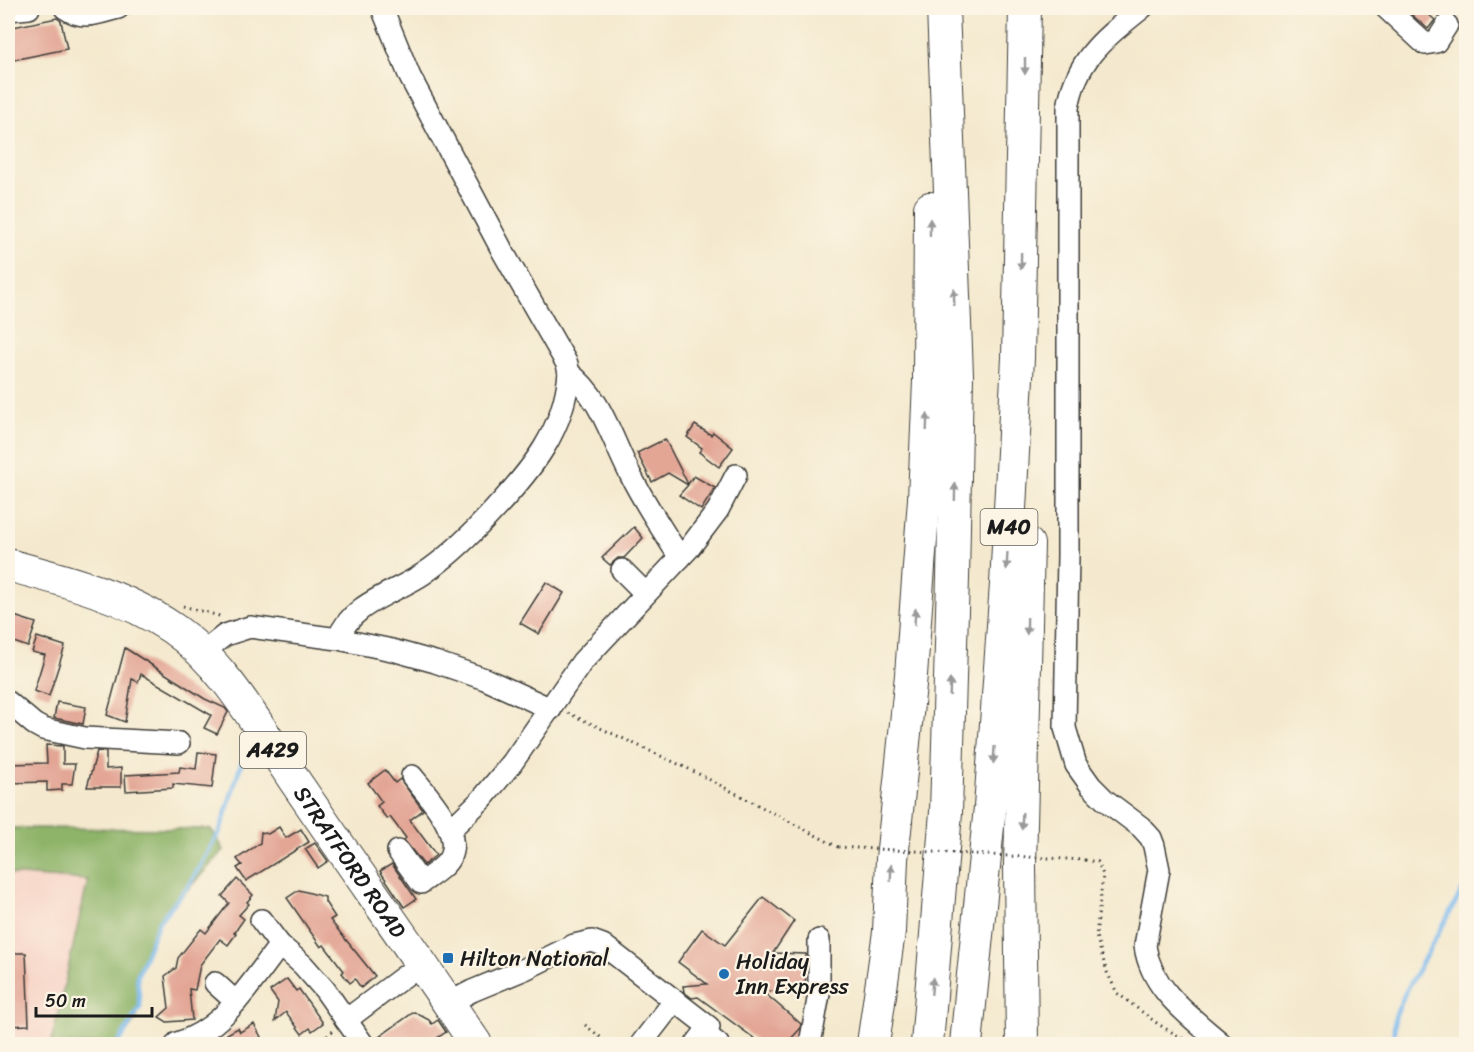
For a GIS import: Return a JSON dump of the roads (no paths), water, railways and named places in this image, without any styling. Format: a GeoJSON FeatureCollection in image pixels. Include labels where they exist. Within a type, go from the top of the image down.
{"type":"FeatureCollection","features":[{"type":"Feature","properties":{"kind":"highway","name":"M40"},"geometry":{"type":"LineString","coordinates":[[927,1044],[946,812],[954,566],[957,375],[943,8]]}},
{"type":"Feature","properties":{"kind":"highway","name":"M40"},"geometry":{"type":"LineString","coordinates":[[966,1044],[990,807],[1006,584],[1018,358],[1025,8]]}},
{"type":"Feature","properties":{"kind":"highway","name":"M40"},"geometry":{"type":"LineString","coordinates":[[873,1044],[889,932],[892,859],[911,675],[924,499],[930,301],[930,108],[946,46]]}},
{"type":"Feature","properties":{"kind":"highway","name":"M40"},"geometry":{"type":"LineString","coordinates":[[1018,358],[1028,465],[1028,582],[1020,865],[1022,1044]]}},
{"type":"Feature","properties":{"kind":"highway","name":"STRATFORD ROAD"},"geometry":{"type":"LineString","coordinates":[[8,565],[78,585],[142,610],[173,629],[202,653],[230,685],[476,1044]]}},
{"type":"Feature","properties":{"kind":"street"},"geometry":{"type":"LineString","coordinates":[[8,10],[29,8]]}},
{"type":"Feature","properties":{"kind":"street"},"geometry":{"type":"LineString","coordinates":[[65,8],[84,16],[118,8]]}},
{"type":"Feature","properties":{"kind":"street"},"geometry":{"type":"LineString","coordinates":[[338,639],[343,627],[357,611],[404,586],[448,556],[518,484],[538,460],[556,426],[569,373],[567,364],[503,252],[410,76],[382,8]]}},
{"type":"Feature","properties":{"kind":"street"},"geometry":{"type":"LineString","coordinates":[[1143,8],[1106,37],[1088,57],[1073,82],[1068,108],[1068,555],[1065,728],[1076,765],[1091,786],[1105,800],[1142,827],[1154,846],[1159,870],[1145,946],[1146,959],[1153,975],[1168,994],[1222,1044]]}},
{"type":"Feature","properties":{"kind":"street"},"geometry":{"type":"LineString","coordinates":[[1386,8],[1425,44],[1436,42],[1447,26]]}},
{"type":"Feature","properties":{"kind":"street"},"geometry":{"type":"LineString","coordinates":[[569,373],[580,381],[591,396],[630,475],[680,558]]}},
{"type":"Feature","properties":{"kind":"street"},"geometry":{"type":"LineString","coordinates":[[450,830],[497,782],[582,662],[680,558],[718,510],[736,475]]}},
{"type":"Feature","properties":{"kind":"street"},"geometry":{"type":"LineString","coordinates":[[622,570],[645,593]]}},
{"type":"Feature","properties":{"kind":"street"},"geometry":{"type":"LineString","coordinates":[[202,653],[225,635],[250,627],[338,639],[392,650],[443,665],[485,679],[551,708]]}},
{"type":"Feature","properties":{"kind":"street"},"geometry":{"type":"LineString","coordinates":[[8,702],[43,729],[85,738],[178,743]]}},
{"type":"Feature","properties":{"kind":"street"},"geometry":{"type":"LineString","coordinates":[[398,851],[421,883],[448,861],[452,849],[450,830],[412,776]]}},
{"type":"Feature","properties":{"kind":"street"},"geometry":{"type":"LineString","coordinates":[[261,920],[280,945],[303,965],[325,990],[363,1044]]}},
{"type":"Feature","properties":{"kind":"street"},"geometry":{"type":"LineString","coordinates":[[810,1044],[819,994],[819,940]]}},
{"type":"Feature","properties":{"kind":"street"},"geometry":{"type":"LineString","coordinates":[[449,1003],[574,945],[592,941],[603,945],[709,1026],[706,1041]]}},
{"type":"Feature","properties":{"kind":"street"},"geometry":{"type":"LineString","coordinates":[[177,1043],[208,1029],[236,1002],[280,945]]}},
{"type":"Feature","properties":{"kind":"street"},"geometry":{"type":"LineString","coordinates":[[346,1020],[422,963]]}},
{"type":"Feature","properties":{"kind":"street"},"geometry":{"type":"LineString","coordinates":[[215,983],[236,1002]]}},
{"type":"Feature","properties":{"kind":"street"},"geometry":{"type":"LineString","coordinates":[[640,1044],[675,1000]]}},
{"type":"Feature","properties":{"kind":"waterway"},"geometry":{"type":"LineString","coordinates":[[118,1044],[140,1007],[137,976],[159,921],[189,885],[220,831],[242,761]]}},
{"type":"Feature","properties":{"kind":"waterway"},"geometry":{"type":"LineString","coordinates":[[1393,1044],[1395,1017],[1405,993],[1462,891],[1466,890]]}},
{"type":"Feature","properties":{"kind":"place","name":"Hilton National"},"geometry":{"type":"Point","coordinates":[448,958]}},
{"type":"Feature","properties":{"kind":"place","name":"Holiday Inn Express"},"geometry":{"type":"Point","coordinates":[724,974]}}]}
